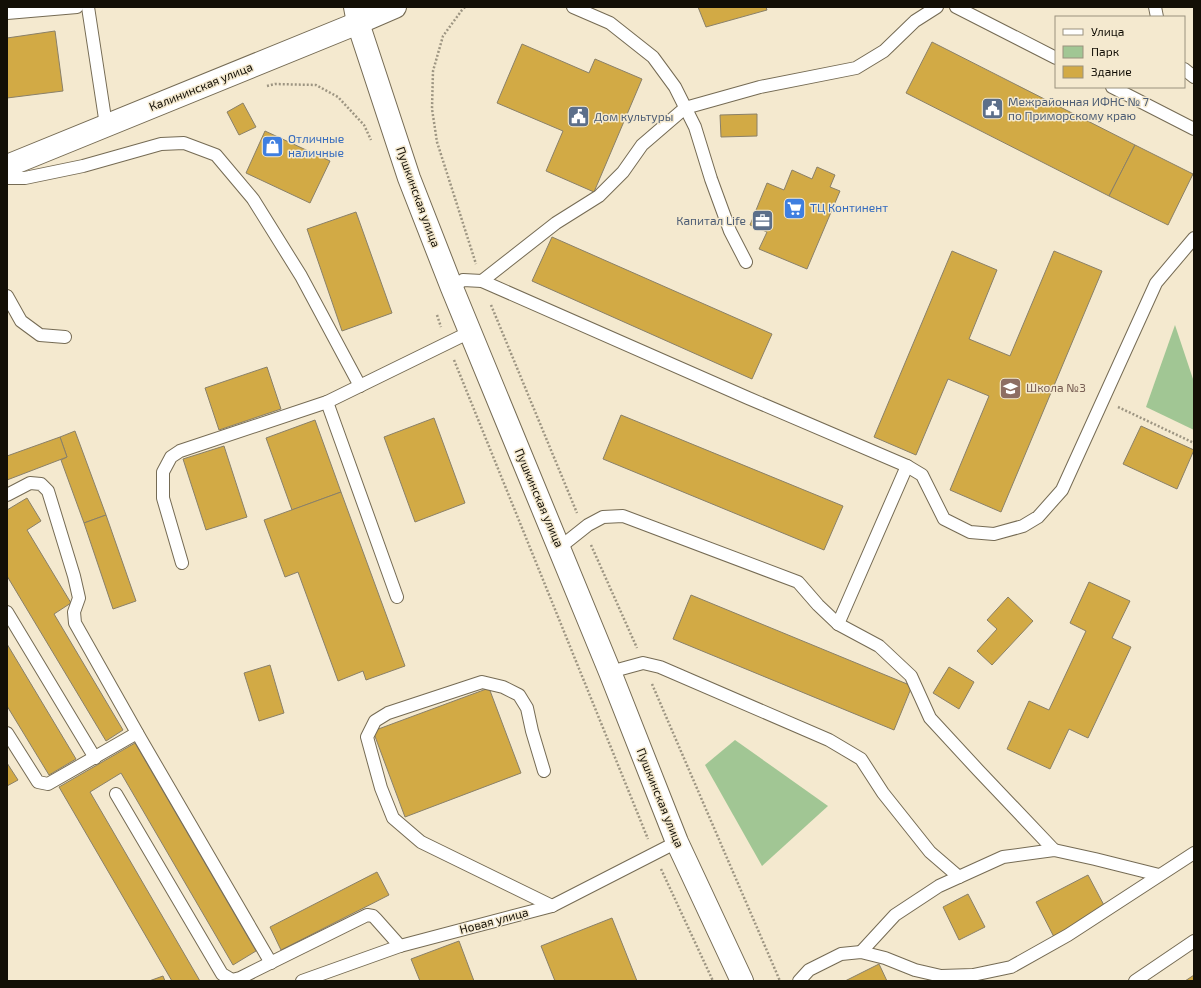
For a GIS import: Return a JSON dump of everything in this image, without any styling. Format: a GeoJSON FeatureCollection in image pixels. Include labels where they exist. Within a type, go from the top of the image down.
{"type":"FeatureCollection","features":[{"type":"Feature","properties":{"kind":"main road","name":"Калининская улица"},"geometry":{"type":"LineString","coordinates":[[7,166],[106,125],[357,15],[395,7]]}},
{"type":"Feature","properties":{"kind":"main road","name":"Пушкинская улица"},"geometry":{"type":"LineString","coordinates":[[357,15],[409,178],[452,288],[610,672],[677,842],[742,981]]}},
{"type":"Feature","properties":{"kind":"lane"},"geometry":{"type":"LineString","coordinates":[[7,11],[77,7]]}},
{"type":"Feature","properties":{"kind":"lane"},"geometry":{"type":"LineString","coordinates":[[88,7],[106,125]]}},
{"type":"Feature","properties":{"kind":"lane"},"geometry":{"type":"LineString","coordinates":[[573,7],[610,23],[654,57],[674,87],[695,126],[711,179],[730,232],[746,262]]}},
{"type":"Feature","properties":{"kind":"lane"},"geometry":{"type":"LineString","coordinates":[[482,281],[556,223],[599,196],[623,172],[642,145],[685,108],[760,86],[856,68],[884,51],[916,22],[937,7]]}},
{"type":"Feature","properties":{"kind":"lane"},"geometry":{"type":"LineString","coordinates":[[956,7],[1055,57]]}},
{"type":"Feature","properties":{"kind":"lane"},"geometry":{"type":"LineString","coordinates":[[1185,70],[1194,77]]}},
{"type":"Feature","properties":{"kind":"lane"},"geometry":{"type":"LineString","coordinates":[[1114,88],[1194,129]]}},
{"type":"Feature","properties":{"kind":"lane"},"geometry":{"type":"LineString","coordinates":[[7,178],[25,178],[83,166],[161,144],[184,144],[216,155],[253,199],[297,270],[360,386]]}},
{"type":"Feature","properties":{"kind":"lane"},"geometry":{"type":"LineString","coordinates":[[452,288],[463,280],[482,281],[907,466],[922,476],[944,519],[970,532],[994,534],[1023,526],[1038,517],[1062,490],[1156,283],[1194,238]]}},
{"type":"Feature","properties":{"kind":"lane"},"geometry":{"type":"LineString","coordinates":[[7,296],[21,321],[40,335],[65,337]]}},
{"type":"Feature","properties":{"kind":"lane"},"geometry":{"type":"LineString","coordinates":[[182,563],[163,498],[163,472],[170,457],[180,451],[327,402],[470,332]]}},
{"type":"Feature","properties":{"kind":"lane"},"geometry":{"type":"LineString","coordinates":[[327,402],[397,597]]}},
{"type":"Feature","properties":{"kind":"lane"},"geometry":{"type":"LineString","coordinates":[[838,624],[907,466]]}},
{"type":"Feature","properties":{"kind":"lane"},"geometry":{"type":"LineString","coordinates":[[7,495],[30,483],[41,484],[48,491],[74,576],[79,598],[74,612],[76,623],[137,733],[271,963]]}},
{"type":"Feature","properties":{"kind":"lane"},"geometry":{"type":"LineString","coordinates":[[559,548],[603,517],[623,516],[798,582],[818,605],[838,624],[879,646],[911,676],[930,718],[1054,850]]}},
{"type":"Feature","properties":{"kind":"lane"},"geometry":{"type":"LineString","coordinates":[[7,612],[95,758]]}},
{"type":"Feature","properties":{"kind":"lane"},"geometry":{"type":"LineString","coordinates":[[610,672],[643,663],[660,667],[829,740],[861,759],[883,792],[930,852],[959,877]]}},
{"type":"Feature","properties":{"kind":"lane"},"geometry":{"type":"LineString","coordinates":[[544,771],[527,708],[519,695],[503,687],[482,682],[388,713],[375,721],[367,737],[381,788],[393,818],[421,842],[552,906]]}},
{"type":"Feature","properties":{"kind":"lane"},"geometry":{"type":"LineString","coordinates":[[7,733],[38,782],[48,784],[137,733]]}},
{"type":"Feature","properties":{"kind":"lane"},"geometry":{"type":"LineString","coordinates":[[116,794],[222,974],[232,980],[240,978],[367,915],[373,916],[400,946]]}},
{"type":"Feature","properties":{"kind":"lane","name":"Новая улица"},"geometry":{"type":"LineString","coordinates":[[302,981],[400,946],[552,906],[677,842]]}},
{"type":"Feature","properties":{"kind":"lane"},"geometry":{"type":"LineString","coordinates":[[861,952],[895,915],[939,886],[1003,857],[1054,850],[1160,875]]}},
{"type":"Feature","properties":{"kind":"lane"},"geometry":{"type":"LineString","coordinates":[[799,981],[809,970],[840,954],[861,952],[885,958],[915,970],[941,976],[973,975],[1011,967],[1068,935],[1194,853]]}},
{"type":"Feature","properties":{"kind":"lane"},"geometry":{"type":"LineString","coordinates":[[1135,981],[1194,941]]}},
{"type":"Feature","properties":{"kind":"path"},"geometry":{"type":"LineString","coordinates":[[465,7],[443,36],[433,72],[432,109],[437,142],[482,281],[584,530],[780,981]]}},
{"type":"Feature","properties":{"kind":"path"},"geometry":{"type":"LineString","coordinates":[[261,88],[275,84],[316,85],[338,97],[364,125],[374,146]]}},
{"type":"Feature","properties":{"kind":"path"},"geometry":{"type":"LineString","coordinates":[[437,315],[654,853],[713,981]]}},
{"type":"Feature","properties":{"kind":"path"},"geometry":{"type":"LineString","coordinates":[[1103,400],[1194,443]]}},
{"type":"Feature","properties":{"kind":"green space"},"geometry":{"type":"Polygon","coordinates":[[[1175,325],[1194,382],[1194,430],[1146,407],[1175,325]]]}},
{"type":"Feature","properties":{"kind":"green space"},"geometry":{"type":"Polygon","coordinates":[[[735,740],[828,806],[762,866],[705,765],[735,740]]]}},
{"type":"Feature","properties":{"kind":"building"},"geometry":{"type":"Polygon","coordinates":[[[698,7],[766,7],[767,10],[706,27],[698,7]]]}},
{"type":"Feature","properties":{"kind":"building"},"geometry":{"type":"Polygon","coordinates":[[[55,31],[63,91],[7,98],[7,38],[55,31]]]}},
{"type":"Feature","properties":{"kind":"building"},"geometry":{"type":"Polygon","coordinates":[[[932,42],[1135,145],[1109,196],[906,93],[932,42]]]}},
{"type":"Feature","properties":{"kind":"building","name":"Дом культуры"},"geometry":{"type":"Polygon","coordinates":[[[522,44],[589,73],[595,59],[642,79],[594,192],[546,171],[563,131],[497,103],[522,44]]]}},
{"type":"Feature","properties":{"kind":"building"},"geometry":{"type":"Polygon","coordinates":[[[243,103],[256,127],[239,135],[227,112],[243,103]]]}},
{"type":"Feature","properties":{"kind":"building"},"geometry":{"type":"Polygon","coordinates":[[[757,114],[757,136],[721,137],[720,115],[757,114]]]}},
{"type":"Feature","properties":{"kind":"building"},"geometry":{"type":"Polygon","coordinates":[[[265,131],[330,161],[310,203],[246,173],[265,131]]]}},
{"type":"Feature","properties":{"kind":"building"},"geometry":{"type":"Polygon","coordinates":[[[1135,145],[1193,174],[1168,225],[1109,196],[1135,145]]]}},
{"type":"Feature","properties":{"kind":"building","name":"ТЦ Континент"},"geometry":{"type":"Polygon","coordinates":[[[817,167],[835,175],[830,187],[840,191],[807,269],[759,249],[767,232],[750,225],[767,183],[784,190],[792,170],[812,179],[817,167]]]}},
{"type":"Feature","properties":{"kind":"building"},"geometry":{"type":"Polygon","coordinates":[[[356,212],[392,313],[342,331],[307,229],[356,212]]]}},
{"type":"Feature","properties":{"kind":"building"},"geometry":{"type":"Polygon","coordinates":[[[552,237],[772,334],[752,379],[532,281],[552,237]]]}},
{"type":"Feature","properties":{"kind":"building","name":"Школа №3"},"geometry":{"type":"Polygon","coordinates":[[[952,251],[997,270],[969,339],[1010,356],[1054,251],[1102,271],[1001,512],[950,490],[989,396],[948,379],[916,455],[874,437],[952,251]]]}},
{"type":"Feature","properties":{"kind":"building"},"geometry":{"type":"Polygon","coordinates":[[[267,367],[281,409],[219,430],[205,388],[267,367]]]}},
{"type":"Feature","properties":{"kind":"building"},"geometry":{"type":"Polygon","coordinates":[[[621,415],[843,506],[824,550],[603,459],[621,415]]]}},
{"type":"Feature","properties":{"kind":"building"},"geometry":{"type":"Polygon","coordinates":[[[434,418],[465,503],[415,522],[384,437],[434,418]]]}},
{"type":"Feature","properties":{"kind":"building"},"geometry":{"type":"Polygon","coordinates":[[[315,420],[341,492],[292,510],[266,438],[315,420]]]}},
{"type":"Feature","properties":{"kind":"building"},"geometry":{"type":"Polygon","coordinates":[[[1141,426],[1194,450],[1177,489],[1123,464],[1141,426]]]}},
{"type":"Feature","properties":{"kind":"building"},"geometry":{"type":"Polygon","coordinates":[[[75,431],[106,515],[84,523],[61,460],[67,457],[60,437],[75,431]]]}},
{"type":"Feature","properties":{"kind":"building"},"geometry":{"type":"Polygon","coordinates":[[[60,437],[67,457],[7,480],[7,456],[60,437]]]}},
{"type":"Feature","properties":{"kind":"building"},"geometry":{"type":"Polygon","coordinates":[[[224,446],[247,517],[206,530],[183,459],[224,446]]]}},
{"type":"Feature","properties":{"kind":"building"},"geometry":{"type":"Polygon","coordinates":[[[341,492],[405,666],[366,680],[363,671],[338,681],[298,572],[285,577],[264,520],[341,492]]]}},
{"type":"Feature","properties":{"kind":"building"},"geometry":{"type":"Polygon","coordinates":[[[27,498],[41,521],[27,530],[71,603],[54,614],[123,730],[106,741],[7,576],[7,510],[27,498]]]}},
{"type":"Feature","properties":{"kind":"building"},"geometry":{"type":"Polygon","coordinates":[[[106,515],[136,601],[113,609],[84,523],[106,515]]]}},
{"type":"Feature","properties":{"kind":"building"},"geometry":{"type":"Polygon","coordinates":[[[1089,582],[1130,601],[1112,638],[1131,647],[1088,738],[1069,729],[1050,769],[1007,749],[1029,701],[1049,710],[1086,631],[1070,623],[1089,582]]]}},
{"type":"Feature","properties":{"kind":"building"},"geometry":{"type":"Polygon","coordinates":[[[691,595],[912,686],[894,730],[673,639],[691,595]]]}},
{"type":"Feature","properties":{"kind":"building"},"geometry":{"type":"Polygon","coordinates":[[[1008,597],[1033,621],[992,665],[977,651],[997,629],[987,620],[1008,597]]]}},
{"type":"Feature","properties":{"kind":"building"},"geometry":{"type":"Polygon","coordinates":[[[7,644],[76,759],[49,775],[7,706],[7,644]]]}},
{"type":"Feature","properties":{"kind":"building"},"geometry":{"type":"Polygon","coordinates":[[[270,665],[284,713],[259,721],[244,673],[270,665]]]}},
{"type":"Feature","properties":{"kind":"building"},"geometry":{"type":"Polygon","coordinates":[[[949,667],[974,682],[959,709],[933,693],[949,667]]]}},
{"type":"Feature","properties":{"kind":"building"},"geometry":{"type":"Polygon","coordinates":[[[489,688],[521,773],[405,817],[373,731],[489,688]]]}},
{"type":"Feature","properties":{"kind":"building"},"geometry":{"type":"Polygon","coordinates":[[[135,743],[256,951],[233,965],[121,773],[90,792],[200,981],[172,981],[59,787],[135,743]]]}},
{"type":"Feature","properties":{"kind":"building"},"geometry":{"type":"Polygon","coordinates":[[[7,763],[18,780],[7,786],[7,763]]]}},
{"type":"Feature","properties":{"kind":"building"},"geometry":{"type":"Polygon","coordinates":[[[377,872],[389,895],[281,950],[270,927],[377,872]]]}},
{"type":"Feature","properties":{"kind":"building"},"geometry":{"type":"Polygon","coordinates":[[[1088,875],[1106,909],[1054,937],[1036,902],[1088,875]]]}},
{"type":"Feature","properties":{"kind":"building"},"geometry":{"type":"Polygon","coordinates":[[[968,894],[985,927],[959,940],[943,907],[968,894]]]}},
{"type":"Feature","properties":{"kind":"building"},"geometry":{"type":"Polygon","coordinates":[[[612,918],[637,981],[555,981],[541,946],[612,918]]]}},
{"type":"Feature","properties":{"kind":"building"},"geometry":{"type":"Polygon","coordinates":[[[459,941],[474,981],[420,981],[411,959],[459,941]]]}},
{"type":"Feature","properties":{"kind":"building"},"geometry":{"type":"Polygon","coordinates":[[[879,964],[887,981],[845,981],[879,964]]]}},
{"type":"Feature","properties":{"kind":"building"},"geometry":{"type":"Polygon","coordinates":[[[1194,975],[1194,981],[1185,981],[1194,975]]]}},
{"type":"Feature","properties":{"kind":"building"},"geometry":{"type":"Polygon","coordinates":[[[163,976],[165,981],[149,981],[163,976]]]}},
{"type":"Feature","properties":{"kind":"place","name":"Межрайонная ИФНС № 7 по Приморскому краю"},"geometry":{"type":"Point","coordinates":[993,109]}},
{"type":"Feature","properties":{"kind":"place","name":"Дом культуры"},"geometry":{"type":"Point","coordinates":[578,117]}},
{"type":"Feature","properties":{"kind":"place","name":"Отличные наличные"},"geometry":{"type":"Point","coordinates":[273,146]}},
{"type":"Feature","properties":{"kind":"place","name":"ТЦ Континент"},"geometry":{"type":"Point","coordinates":[795,208]}},
{"type":"Feature","properties":{"kind":"place","name":"Капитал Life"},"geometry":{"type":"Point","coordinates":[762,221]}},
{"type":"Feature","properties":{"kind":"place","name":"Школа №3"},"geometry":{"type":"Point","coordinates":[1011,388]}}]}
